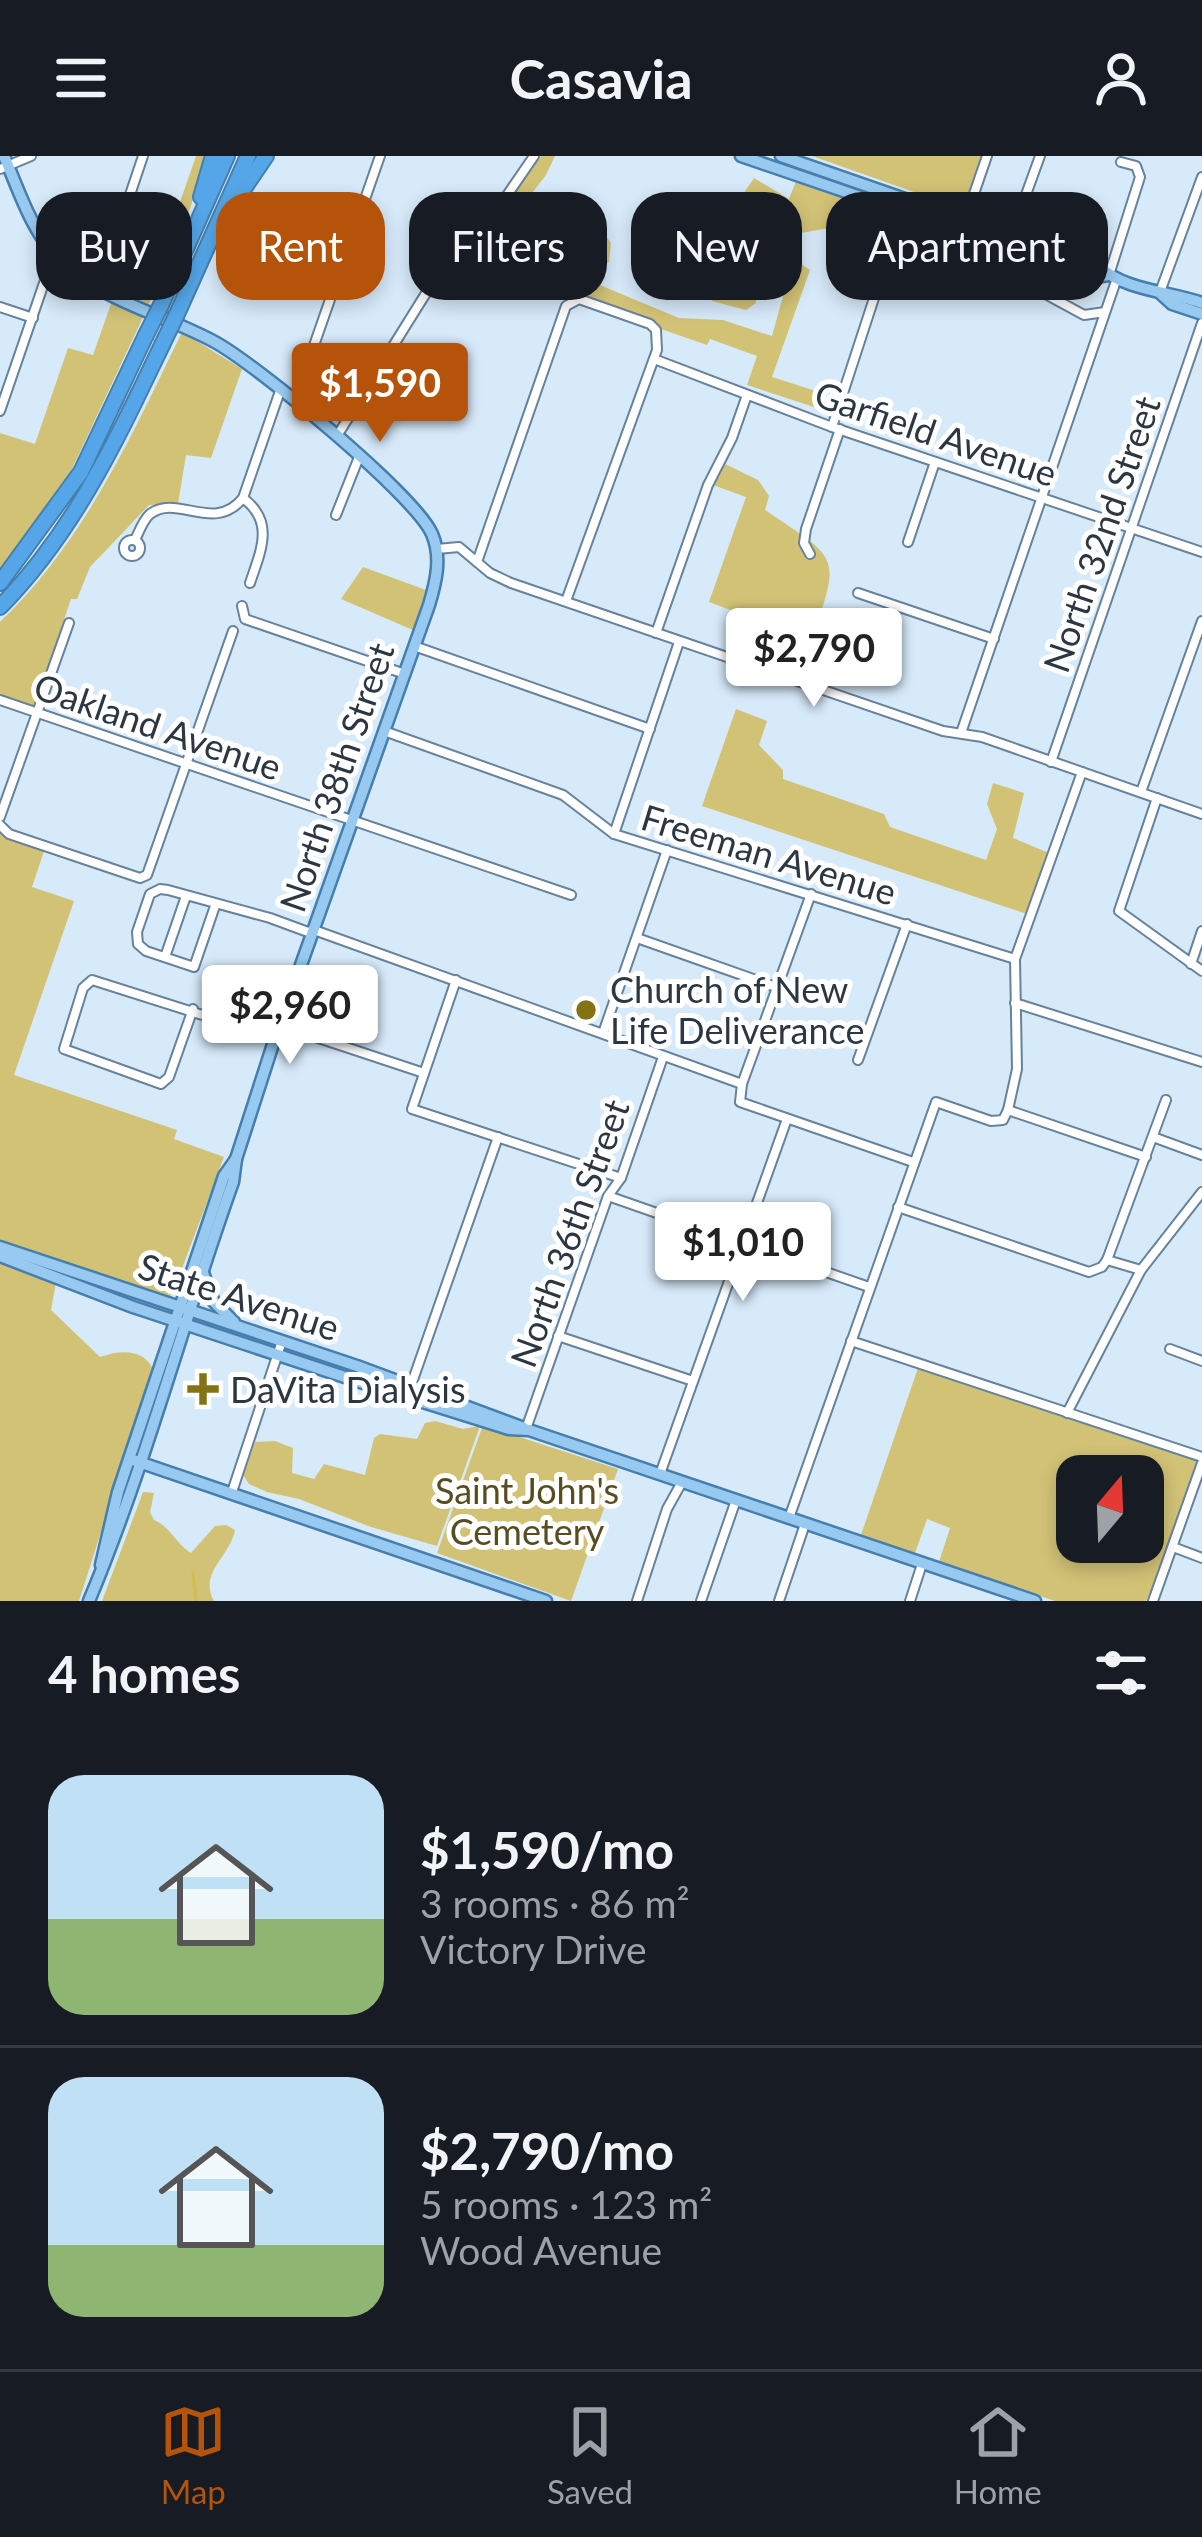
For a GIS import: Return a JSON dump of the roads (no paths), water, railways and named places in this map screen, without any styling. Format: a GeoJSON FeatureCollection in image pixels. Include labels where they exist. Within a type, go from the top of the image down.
{"type":"FeatureCollection","features":[{"type":"Feature","properties":{"kind":"highway"},"geometry":{"type":"LineString","coordinates":[[192,229],[213,156]]}},
{"type":"Feature","properties":{"kind":"highway"},"geometry":{"type":"LineString","coordinates":[[192,235],[227,156]]}},
{"type":"Feature","properties":{"kind":"highway"},"geometry":{"type":"LineString","coordinates":[[0,607],[73,517],[113,448],[248,156]]}},
{"type":"Feature","properties":{"kind":"highway"},"geometry":{"type":"LineString","coordinates":[[213,234],[266,156]]}},
{"type":"Feature","properties":{"kind":"highway"},"geometry":{"type":"LineString","coordinates":[[0,584],[80,472],[162,300]]}},
{"type":"Feature","properties":{"kind":"main road"},"geometry":{"type":"LineString","coordinates":[[741,156],[845,192]]}},
{"type":"Feature","properties":{"kind":"main road"},"geometry":{"type":"LineString","coordinates":[[781,156],[886,192]]}},
{"type":"Feature","properties":{"kind":"main road"},"geometry":{"type":"LineString","coordinates":[[4,164],[36,226]]}},
{"type":"Feature","properties":{"kind":"main road"},"geometry":{"type":"LineString","coordinates":[[1108,273],[1202,303]]}},
{"type":"Feature","properties":{"kind":"main road"},"geometry":{"type":"LineString","coordinates":[[1108,277],[1113,277]]}},
{"type":"Feature","properties":{"kind":"main road"},"geometry":{"type":"LineString","coordinates":[[1160,293],[1202,319]]}},
{"type":"Feature","properties":{"kind":"main road"},"geometry":{"type":"LineString","coordinates":[[126,300],[214,341],[294,401],[415,508],[437,549]]}},
{"type":"Feature","properties":{"kind":"main road","name":"North 38th Street"},"geometry":{"type":"LineString","coordinates":[[183,1316],[233,1182],[277,1032],[434,588],[437,549]]}},
{"type":"Feature","properties":{"kind":"main road","name":"North 38th Street"},"geometry":{"type":"LineString","coordinates":[[89,1601],[100,1574],[106,1534],[136,1461],[224,1176],[236,1159]]}},
{"type":"Feature","properties":{"kind":"main road","name":"State Avenue"},"geometry":{"type":"LineString","coordinates":[[0,1247],[183,1316],[241,1328],[279,1347]]}},
{"type":"Feature","properties":{"kind":"main road","name":"State Avenue"},"geometry":{"type":"LineString","coordinates":[[0,1256],[1035,1601]]}},
{"type":"Feature","properties":{"kind":"main road"},"geometry":{"type":"LineString","coordinates":[[202,1272],[214,1302],[241,1328]]}},
{"type":"Feature","properties":{"kind":"main road"},"geometry":{"type":"LineString","coordinates":[[136,1461],[546,1601]]}},
{"type":"Feature","properties":{"kind":"street"},"geometry":{"type":"LineString","coordinates":[[4,164],[31,156]]}},
{"type":"Feature","properties":{"kind":"street"},"geometry":{"type":"LineString","coordinates":[[131,192],[143,156]]}},
{"type":"Feature","properties":{"kind":"street"},"geometry":{"type":"LineString","coordinates":[[294,401],[380,156]]}},
{"type":"Feature","properties":{"kind":"street"},"geometry":{"type":"LineString","coordinates":[[336,437],[424,295],[488,224],[534,156]]}},
{"type":"Feature","properties":{"kind":"street"},"geometry":{"type":"LineString","coordinates":[[974,192],[987,156]]}},
{"type":"Feature","properties":{"kind":"street"},"geometry":{"type":"LineString","coordinates":[[1027,192],[1040,156]]}},
{"type":"Feature","properties":{"kind":"street"},"geometry":{"type":"LineString","coordinates":[[962,733],[1105,312],[1140,178],[1136,166],[1121,162]]}},
{"type":"Feature","properties":{"kind":"street"},"geometry":{"type":"LineString","coordinates":[[1160,293],[1198,199],[1202,177]]}},
{"type":"Feature","properties":{"kind":"street"},"geometry":{"type":"LineString","coordinates":[[0,411],[38,300]]}},
{"type":"Feature","properties":{"kind":"street"},"geometry":{"type":"LineString","coordinates":[[810,554],[804,543],[806,530],[874,300]]}},
{"type":"Feature","properties":{"kind":"street"},"geometry":{"type":"LineString","coordinates":[[1056,300],[1084,315],[1105,312]]}},
{"type":"Feature","properties":{"kind":"street"},"geometry":{"type":"LineString","coordinates":[[477,562],[566,305],[586,301],[650,324],[658,335],[654,359],[566,601]]}},
{"type":"Feature","properties":{"kind":"street"},"geometry":{"type":"LineString","coordinates":[[0,307],[32,318]]}},
{"type":"Feature","properties":{"kind":"street","name":"North 32nd Street"},"geometry":{"type":"LineString","coordinates":[[1051,762],[1202,319]]}},
{"type":"Feature","properties":{"kind":"street","name":"Garfield Avenue"},"geometry":{"type":"LineString","coordinates":[[654,359],[836,428],[1202,552]]}},
{"type":"Feature","properties":{"kind":"street"},"geometry":{"type":"LineString","coordinates":[[135,540],[150,514],[160,510],[216,515],[243,498],[280,391]]}},
{"type":"Feature","properties":{"kind":"street"},"geometry":{"type":"LineString","coordinates":[[656,633],[746,395]]}},
{"type":"Feature","properties":{"kind":"street"},"geometry":{"type":"LineString","coordinates":[[335,515],[359,457]]}},
{"type":"Feature","properties":{"kind":"street"},"geometry":{"type":"LineString","coordinates":[[908,542],[934,462]]}},
{"type":"Feature","properties":{"kind":"street"},"geometry":{"type":"LineString","coordinates":[[243,498],[255,507],[265,529],[250,583]]}},
{"type":"Feature","properties":{"kind":"street"},"geometry":{"type":"LineString","coordinates":[[437,549],[459,547],[502,579],[943,731],[962,733],[1202,814]]}},
{"type":"Feature","properties":{"kind":"street"},"geometry":{"type":"LineString","coordinates":[[858,592],[994,639]]}},
{"type":"Feature","properties":{"kind":"street"},"geometry":{"type":"LineString","coordinates":[[242,606],[245,619],[404,674]]}},
{"type":"Feature","properties":{"kind":"street"},"geometry":{"type":"LineString","coordinates":[[1141,792],[1202,621]]}},
{"type":"Feature","properties":{"kind":"street"},"geometry":{"type":"LineString","coordinates":[[69,623],[2,825],[140,878],[157,854],[233,631]]}},
{"type":"Feature","properties":{"kind":"street"},"geometry":{"type":"LineString","coordinates":[[614,835],[679,642]]}},
{"type":"Feature","properties":{"kind":"street"},"geometry":{"type":"LineString","coordinates":[[414,646],[650,729]]}},
{"type":"Feature","properties":{"kind":"street","name":"Oakland Avenue"},"geometry":{"type":"LineString","coordinates":[[0,700],[571,896]]}},
{"type":"Feature","properties":{"kind":"street","name":"Freeman Avenue"},"geometry":{"type":"LineString","coordinates":[[384,731],[562,795],[614,835],[1015,959]]}},
{"type":"Feature","properties":{"kind":"street"},"geometry":{"type":"LineString","coordinates":[[789,1518],[936,1102],[991,1121],[1004,1120],[1008,1110],[1017,1069],[1015,959],[1082,772]]}},
{"type":"Feature","properties":{"kind":"street"},"geometry":{"type":"LineString","coordinates":[[1157,798],[1121,914],[1202,971]]}},
{"type":"Feature","properties":{"kind":"street"},"geometry":{"type":"LineString","coordinates":[[603,1033],[667,850]]}},
{"type":"Feature","properties":{"kind":"street"},"geometry":{"type":"LineString","coordinates":[[215,906],[196,966],[141,948],[137,932],[152,892],[160,889],[314,930],[742,1084]]}},
{"type":"Feature","properties":{"kind":"street"},"geometry":{"type":"LineString","coordinates":[[811,894],[742,1084],[740,1102],[913,1162]]}},
{"type":"Feature","properties":{"kind":"street"},"geometry":{"type":"LineString","coordinates":[[165,958],[186,896]]}},
{"type":"Feature","properties":{"kind":"street"},"geometry":{"type":"LineString","coordinates":[[858,1060],[907,924]]}},
{"type":"Feature","properties":{"kind":"street"},"geometry":{"type":"LineString","coordinates":[[1191,964],[1202,931]]}},
{"type":"Feature","properties":{"kind":"street"},"geometry":{"type":"LineString","coordinates":[[637,938],[776,987]]}},
{"type":"Feature","properties":{"kind":"street"},"geometry":{"type":"LineString","coordinates":[[193,1010],[164,1083],[64,1049],[83,988],[92,980],[424,1073]]}},
{"type":"Feature","properties":{"kind":"street"},"geometry":{"type":"LineString","coordinates":[[456,980],[412,1109],[621,1178]]}},
{"type":"Feature","properties":{"kind":"street"},"geometry":{"type":"LineString","coordinates":[[1016,1003],[1202,1062]]}},
{"type":"Feature","properties":{"kind":"street","name":"North 36th Street"},"geometry":{"type":"LineString","coordinates":[[526,1429],[663,1057]]}},
{"type":"Feature","properties":{"kind":"street"},"geometry":{"type":"LineString","coordinates":[[898,1207],[1089,1272],[1102,1268],[1166,1100]]}},
{"type":"Feature","properties":{"kind":"street"},"geometry":{"type":"LineString","coordinates":[[1008,1110],[1146,1157]]}},
{"type":"Feature","properties":{"kind":"street"},"geometry":{"type":"LineString","coordinates":[[660,1474],[787,1119]]}},
{"type":"Feature","properties":{"kind":"street"},"geometry":{"type":"LineString","coordinates":[[409,1391],[498,1137]]}},
{"type":"Feature","properties":{"kind":"street"},"geometry":{"type":"LineString","coordinates":[[1153,1137],[1202,1155]]}},
{"type":"Feature","properties":{"kind":"street"},"geometry":{"type":"LineString","coordinates":[[1067,1413],[1141,1270],[1202,1192]]}},
{"type":"Feature","properties":{"kind":"street"},"geometry":{"type":"LineString","coordinates":[[608,1196],[869,1287]]}},
{"type":"Feature","properties":{"kind":"street"},"geometry":{"type":"LineString","coordinates":[[1107,1260],[1141,1270]]}},
{"type":"Feature","properties":{"kind":"street"},"geometry":{"type":"LineString","coordinates":[[558,1336],[693,1381]]}},
{"type":"Feature","properties":{"kind":"street"},"geometry":{"type":"LineString","coordinates":[[850,1341],[1202,1460],[1153,1601]]}},
{"type":"Feature","properties":{"kind":"street"},"geometry":{"type":"LineString","coordinates":[[232,1492],[279,1347]]}},
{"type":"Feature","properties":{"kind":"street"},"geometry":{"type":"LineString","coordinates":[[1170,1349],[1202,1361]]}},
{"type":"Feature","properties":{"kind":"street"},"geometry":{"type":"LineString","coordinates":[[638,1601],[667,1509],[682,1482]]}},
{"type":"Feature","properties":{"kind":"street"},"geometry":{"type":"LineString","coordinates":[[701,1601],[736,1500]]}},
{"type":"Feature","properties":{"kind":"street"},"geometry":{"type":"LineString","coordinates":[[779,1601],[805,1524]]}},
{"type":"Feature","properties":{"kind":"street"},"geometry":{"type":"LineString","coordinates":[[1173,1547],[1202,1558]]}},
{"type":"Feature","properties":{"kind":"street"},"geometry":{"type":"LineString","coordinates":[[910,1601],[922,1564]]}},
{"type":"Feature","properties":{"kind":"waterway"},"geometry":{"type":"LineString","coordinates":[[193,1573],[196,1601]]}},
{"type":"Feature","properties":{"kind":"place","name":"Church of New Life Deliverance"},"geometry":{"type":"Point","coordinates":[586,1010]}},
{"type":"Feature","properties":{"kind":"place","name":"DaVita Dialysis"},"geometry":{"type":"Point","coordinates":[203,1389]}},
{"type":"Feature","properties":{"kind":"park label","name":"Saint John's Cemetery"},"geometry":{"type":"Point","coordinates":[527,1510]}}]}
